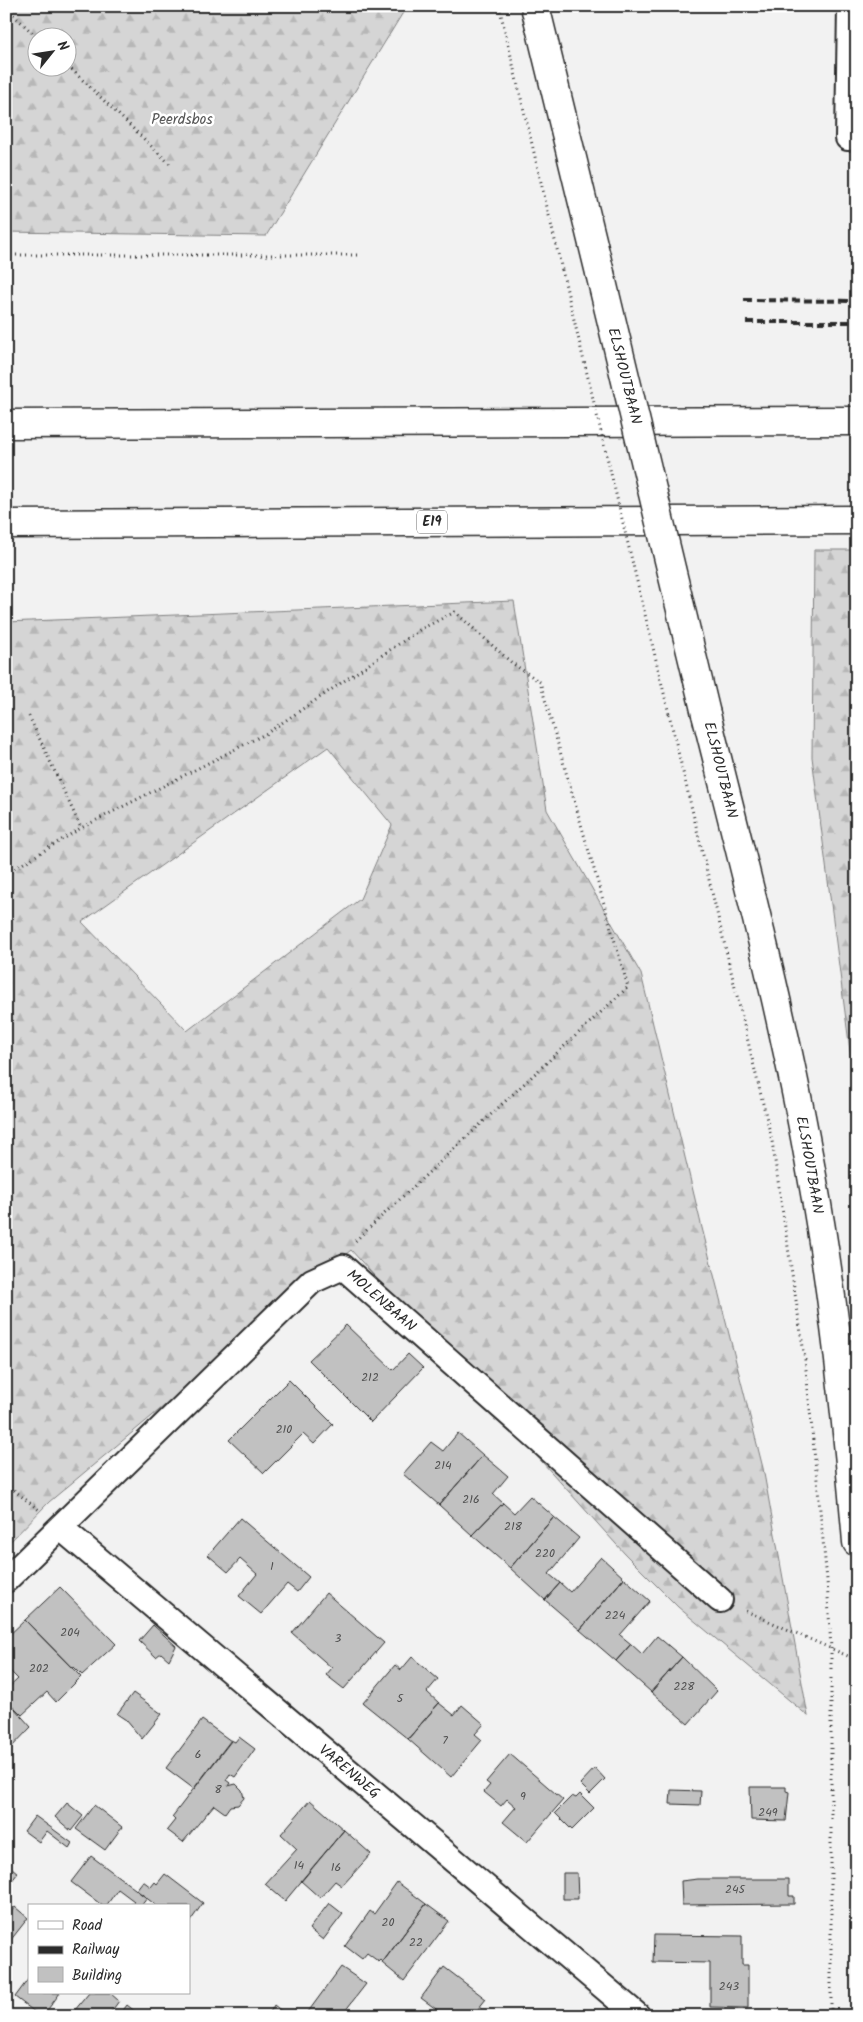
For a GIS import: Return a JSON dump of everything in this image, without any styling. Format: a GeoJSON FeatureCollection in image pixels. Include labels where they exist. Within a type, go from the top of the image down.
{"type":"FeatureCollection","features":[{"type":"Feature","properties":{"kind":"main road","name":"ELSHOUTBAAN"},"geometry":{"type":"LineString","coordinates":[[535,6],[706,714],[759,925],[794,1080],[812,1176],[839,1362],[857,1542]]}},
{"type":"Feature","properties":{"kind":"main road"},"geometry":{"type":"LineString","coordinates":[[6,424],[857,421]]}},
{"type":"Feature","properties":{"kind":"main road","name":"E19"},"geometry":{"type":"LineString","coordinates":[[6,524],[857,520]]}},
{"type":"Feature","properties":{"kind":"street"},"geometry":{"type":"LineString","coordinates":[[848,138],[850,6]]}},
{"type":"Feature","properties":{"kind":"street","name":"MOLENBAAN"},"geometry":{"type":"LineString","coordinates":[[6,1580],[312,1282],[343,1267],[720,1600]]}},
{"type":"Feature","properties":{"kind":"street","name":"VARENWEG"},"geometry":{"type":"LineString","coordinates":[[61,1528],[638,2016]]}},
{"type":"Feature","properties":{"kind":"path"},"geometry":{"type":"LineString","coordinates":[[499,6],[772,1141],[805,1360],[827,1580],[831,1649],[831,2016]]}},
{"type":"Feature","properties":{"kind":"path"},"geometry":{"type":"LineString","coordinates":[[6,8],[28,29]]}},
{"type":"Feature","properties":{"kind":"path"},"geometry":{"type":"LineString","coordinates":[[78,76],[172,166]]}},
{"type":"Feature","properties":{"kind":"path"},"geometry":{"type":"LineString","coordinates":[[6,255],[358,255]]}},
{"type":"Feature","properties":{"kind":"path"},"geometry":{"type":"LineString","coordinates":[[6,874],[82,828],[267,733],[421,629],[455,612],[512,663],[540,682],[628,987],[348,1248]]}},
{"type":"Feature","properties":{"kind":"path"},"geometry":{"type":"LineString","coordinates":[[29,716],[82,828]]}},
{"type":"Feature","properties":{"kind":"path"},"geometry":{"type":"LineString","coordinates":[[6,1484],[61,1528]]}},
{"type":"Feature","properties":{"kind":"path"},"geometry":{"type":"LineString","coordinates":[[720,1600],[857,1660]]}},
{"type":"Feature","properties":{"kind":"green space","name":"Peerdsbos"},"geometry":{"type":"Polygon","coordinates":[[[6,6],[407,6],[266,236],[6,232],[6,6]]]}},
{"type":"Feature","properties":{"kind":"green space"},"geometry":{"type":"Polygon","coordinates":[[[814,550],[857,550],[857,1105],[812,757],[814,550]]]}},
{"type":"Feature","properties":{"kind":"green space"},"geometry":{"type":"Polygon","coordinates":[[[514,601],[547,810],[641,974],[701,1224],[763,1468],[808,1716],[678,1607],[625,1554],[351,1250],[49,1502],[6,1546],[6,622],[514,601]],[[328,747],[82,922],[187,1031],[360,899],[392,825],[328,747]]]}},
{"type":"Feature","properties":{"kind":"building"},"geometry":{"type":"Polygon","coordinates":[[[346,1325],[393,1370],[408,1354],[423,1368],[371,1422],[309,1360],[346,1325]]]}},
{"type":"Feature","properties":{"kind":"building"},"geometry":{"type":"Polygon","coordinates":[[[289,1380],[333,1424],[314,1444],[303,1434],[264,1473],[229,1440],[289,1380]]]}},
{"type":"Feature","properties":{"kind":"building"},"geometry":{"type":"Polygon","coordinates":[[[458,1433],[483,1455],[439,1505],[403,1474],[431,1442],[443,1451],[458,1433]]]}},
{"type":"Feature","properties":{"kind":"building"},"geometry":{"type":"Polygon","coordinates":[[[483,1455],[508,1476],[493,1494],[503,1503],[472,1535],[439,1505],[483,1455]]]}},
{"type":"Feature","properties":{"kind":"building"},"geometry":{"type":"Polygon","coordinates":[[[530,1496],[554,1517],[510,1568],[472,1535],[503,1503],[514,1513],[530,1496]]]}},
{"type":"Feature","properties":{"kind":"building"},"geometry":{"type":"Polygon","coordinates":[[[554,1517],[579,1538],[549,1574],[560,1583],[545,1600],[510,1568],[554,1517]]]}},
{"type":"Feature","properties":{"kind":"building"},"geometry":{"type":"Polygon","coordinates":[[[240,1518],[309,1577],[297,1592],[287,1584],[261,1614],[239,1596],[257,1574],[240,1559],[228,1572],[208,1555],[240,1518]]]}},
{"type":"Feature","properties":{"kind":"building"},"geometry":{"type":"Polygon","coordinates":[[[601,1557],[624,1578],[580,1630],[545,1600],[560,1583],[570,1592],[601,1557]]]}},
{"type":"Feature","properties":{"kind":"building"},"geometry":{"type":"Polygon","coordinates":[[[624,1578],[650,1601],[620,1635],[631,1644],[616,1661],[580,1630],[624,1578]]]}},
{"type":"Feature","properties":{"kind":"building"},"geometry":{"type":"Polygon","coordinates":[[[60,1587],[116,1644],[82,1675],[74,1667],[73,1669],[25,1620],[60,1587]]]}},
{"type":"Feature","properties":{"kind":"building"},"geometry":{"type":"Polygon","coordinates":[[[326,1593],[384,1643],[344,1689],[326,1675],[332,1668],[292,1633],[326,1593]]]}},
{"type":"Feature","properties":{"kind":"building"},"geometry":{"type":"Polygon","coordinates":[[[25,1620],[81,1677],[56,1702],[47,1692],[22,1715],[6,1699],[6,1690],[18,1679],[6,1667],[6,1638],[25,1620]]]}},
{"type":"Feature","properties":{"kind":"building"},"geometry":{"type":"Polygon","coordinates":[[[153,1625],[176,1646],[169,1660],[161,1653],[156,1657],[139,1641],[153,1625]]]}},
{"type":"Feature","properties":{"kind":"building"},"geometry":{"type":"Polygon","coordinates":[[[657,1636],[682,1657],[651,1692],[616,1661],[631,1644],[642,1654],[657,1636]]]}},
{"type":"Feature","properties":{"kind":"building"},"geometry":{"type":"Polygon","coordinates":[[[412,1657],[438,1679],[427,1692],[439,1703],[408,1739],[363,1703],[395,1665],[401,1670],[412,1657]]]}},
{"type":"Feature","properties":{"kind":"building"},"geometry":{"type":"Polygon","coordinates":[[[682,1657],[717,1691],[688,1724],[651,1692],[682,1657]]]}},
{"type":"Feature","properties":{"kind":"building"},"geometry":{"type":"Polygon","coordinates":[[[133,1693],[162,1714],[142,1739],[126,1720],[117,1714],[133,1693]]]}},
{"type":"Feature","properties":{"kind":"building"},"geometry":{"type":"Polygon","coordinates":[[[6,1699],[31,1727],[6,1753],[6,1699]]]}},
{"type":"Feature","properties":{"kind":"building"},"geometry":{"type":"Polygon","coordinates":[[[439,1703],[454,1715],[462,1705],[484,1724],[475,1734],[482,1740],[451,1777],[408,1739],[439,1703]]]}},
{"type":"Feature","properties":{"kind":"building"},"geometry":{"type":"Polygon","coordinates":[[[202,1720],[231,1741],[194,1789],[166,1768],[202,1720]]]}},
{"type":"Feature","properties":{"kind":"building"},"geometry":{"type":"Polygon","coordinates":[[[239,1737],[255,1749],[235,1777],[230,1774],[226,1780],[230,1783],[228,1786],[236,1784],[242,1790],[244,1798],[238,1805],[230,1806],[225,1813],[214,1805],[183,1842],[167,1830],[175,1820],[172,1817],[231,1740],[235,1742],[239,1737]]]}},
{"type":"Feature","properties":{"kind":"building"},"geometry":{"type":"Polygon","coordinates":[[[510,1754],[563,1800],[527,1842],[503,1822],[516,1807],[507,1799],[501,1806],[484,1792],[490,1785],[486,1782],[510,1754]]]}},
{"type":"Feature","properties":{"kind":"building"},"geometry":{"type":"Polygon","coordinates":[[[595,1768],[605,1779],[590,1794],[580,1784],[595,1768]]]}},
{"type":"Feature","properties":{"kind":"building"},"geometry":{"type":"Polygon","coordinates":[[[750,1787],[786,1787],[786,1791],[789,1792],[786,1821],[751,1820],[750,1787]]]}},
{"type":"Feature","properties":{"kind":"building"},"geometry":{"type":"Polygon","coordinates":[[[671,1790],[701,1791],[700,1805],[670,1804],[671,1790]]]}},
{"type":"Feature","properties":{"kind":"building"},"geometry":{"type":"Polygon","coordinates":[[[580,1794],[594,1808],[572,1830],[555,1813],[572,1796],[576,1798],[580,1794]]]}},
{"type":"Feature","properties":{"kind":"building"},"geometry":{"type":"Polygon","coordinates":[[[310,1800],[344,1830],[285,1901],[265,1884],[297,1849],[281,1834],[310,1800]]]}},
{"type":"Feature","properties":{"kind":"building"},"geometry":{"type":"Polygon","coordinates":[[[67,1803],[83,1816],[71,1831],[55,1817],[67,1803]]]}},
{"type":"Feature","properties":{"kind":"building"},"geometry":{"type":"Polygon","coordinates":[[[94,1805],[122,1827],[105,1850],[76,1829],[94,1805]]]}},
{"type":"Feature","properties":{"kind":"building"},"geometry":{"type":"Polygon","coordinates":[[[35,1816],[72,1843],[69,1848],[47,1831],[39,1842],[24,1831],[35,1816]]]}},
{"type":"Feature","properties":{"kind":"building"},"geometry":{"type":"Polygon","coordinates":[[[344,1830],[371,1854],[342,1886],[335,1881],[320,1898],[301,1881],[344,1830]]]}},
{"type":"Feature","properties":{"kind":"building"},"geometry":{"type":"Polygon","coordinates":[[[91,1856],[147,1898],[142,1904],[132,1904],[134,1901],[118,1889],[107,1904],[100,1904],[71,1882],[91,1856]]]}},
{"type":"Feature","properties":{"kind":"building"},"geometry":{"type":"Polygon","coordinates":[[[6,1863],[18,1873],[6,1888],[6,1863]]]}},
{"type":"Feature","properties":{"kind":"building"},"geometry":{"type":"Polygon","coordinates":[[[563,1873],[577,1873],[578,1899],[563,1899],[563,1873]]]}},
{"type":"Feature","properties":{"kind":"building"},"geometry":{"type":"Polygon","coordinates":[[[165,1874],[203,1903],[190,1922],[190,1904],[154,1904],[136,1890],[143,1881],[151,1887],[155,1882],[157,1884],[165,1874]]]}},
{"type":"Feature","properties":{"kind":"building"},"geometry":{"type":"Polygon","coordinates":[[[698,1879],[789,1879],[789,1896],[794,1896],[794,1904],[682,1905],[681,1881],[698,1879]]]}},
{"type":"Feature","properties":{"kind":"building"},"geometry":{"type":"Polygon","coordinates":[[[397,1882],[426,1904],[383,1962],[381,1960],[379,1962],[367,1953],[362,1959],[345,1946],[370,1911],[374,1914],[397,1882]]]}},
{"type":"Feature","properties":{"kind":"building"},"geometry":{"type":"Polygon","coordinates":[[[329,1903],[343,1914],[323,1940],[309,1929],[329,1903]]]}},
{"type":"Feature","properties":{"kind":"building"},"geometry":{"type":"Polygon","coordinates":[[[426,1904],[449,1921],[404,1981],[382,1963],[426,1904]]]}},
{"type":"Feature","properties":{"kind":"building"},"geometry":{"type":"Polygon","coordinates":[[[15,1907],[28,1918],[6,1946],[6,1918],[15,1907]]]}},
{"type":"Feature","properties":{"kind":"building"},"geometry":{"type":"Polygon","coordinates":[[[654,1935],[742,1936],[742,1965],[748,1965],[748,2008],[710,2007],[710,1963],[653,1962],[654,1935]]]}},
{"type":"Feature","properties":{"kind":"building"},"geometry":{"type":"Polygon","coordinates":[[[341,1967],[366,1984],[341,2016],[305,2016],[341,1967]]]}},
{"type":"Feature","properties":{"kind":"building"},"geometry":{"type":"Polygon","coordinates":[[[444,1967],[486,1999],[478,2009],[486,2016],[437,2016],[440,2012],[421,1998],[444,1967]]]}},
{"type":"Feature","properties":{"kind":"building"},"geometry":{"type":"Polygon","coordinates":[[[28,1979],[28,1994],[59,1994],[43,2016],[40,2016],[15,1997],[28,1979]]]}},
{"type":"Feature","properties":{"kind":"building"},"geometry":{"type":"Polygon","coordinates":[[[88,1994],[111,1994],[119,2001],[108,2016],[70,2016],[88,1994]]]}},
{"type":"Feature","properties":{"kind":"building"},"geometry":{"type":"Polygon","coordinates":[[[127,2005],[141,2016],[119,2016],[127,2005]]]}},
{"type":"Feature","properties":{"kind":"building"},"geometry":{"type":"Polygon","coordinates":[[[274,2005],[288,2016],[268,2016],[274,2005]]]}},
{"type":"Feature","properties":{"kind":"railway"},"geometry":{"type":"LineString","coordinates":[[744,300],[857,301]]}},
{"type":"Feature","properties":{"kind":"railway"},"geometry":{"type":"LineString","coordinates":[[746,322],[857,322]]}}]}
